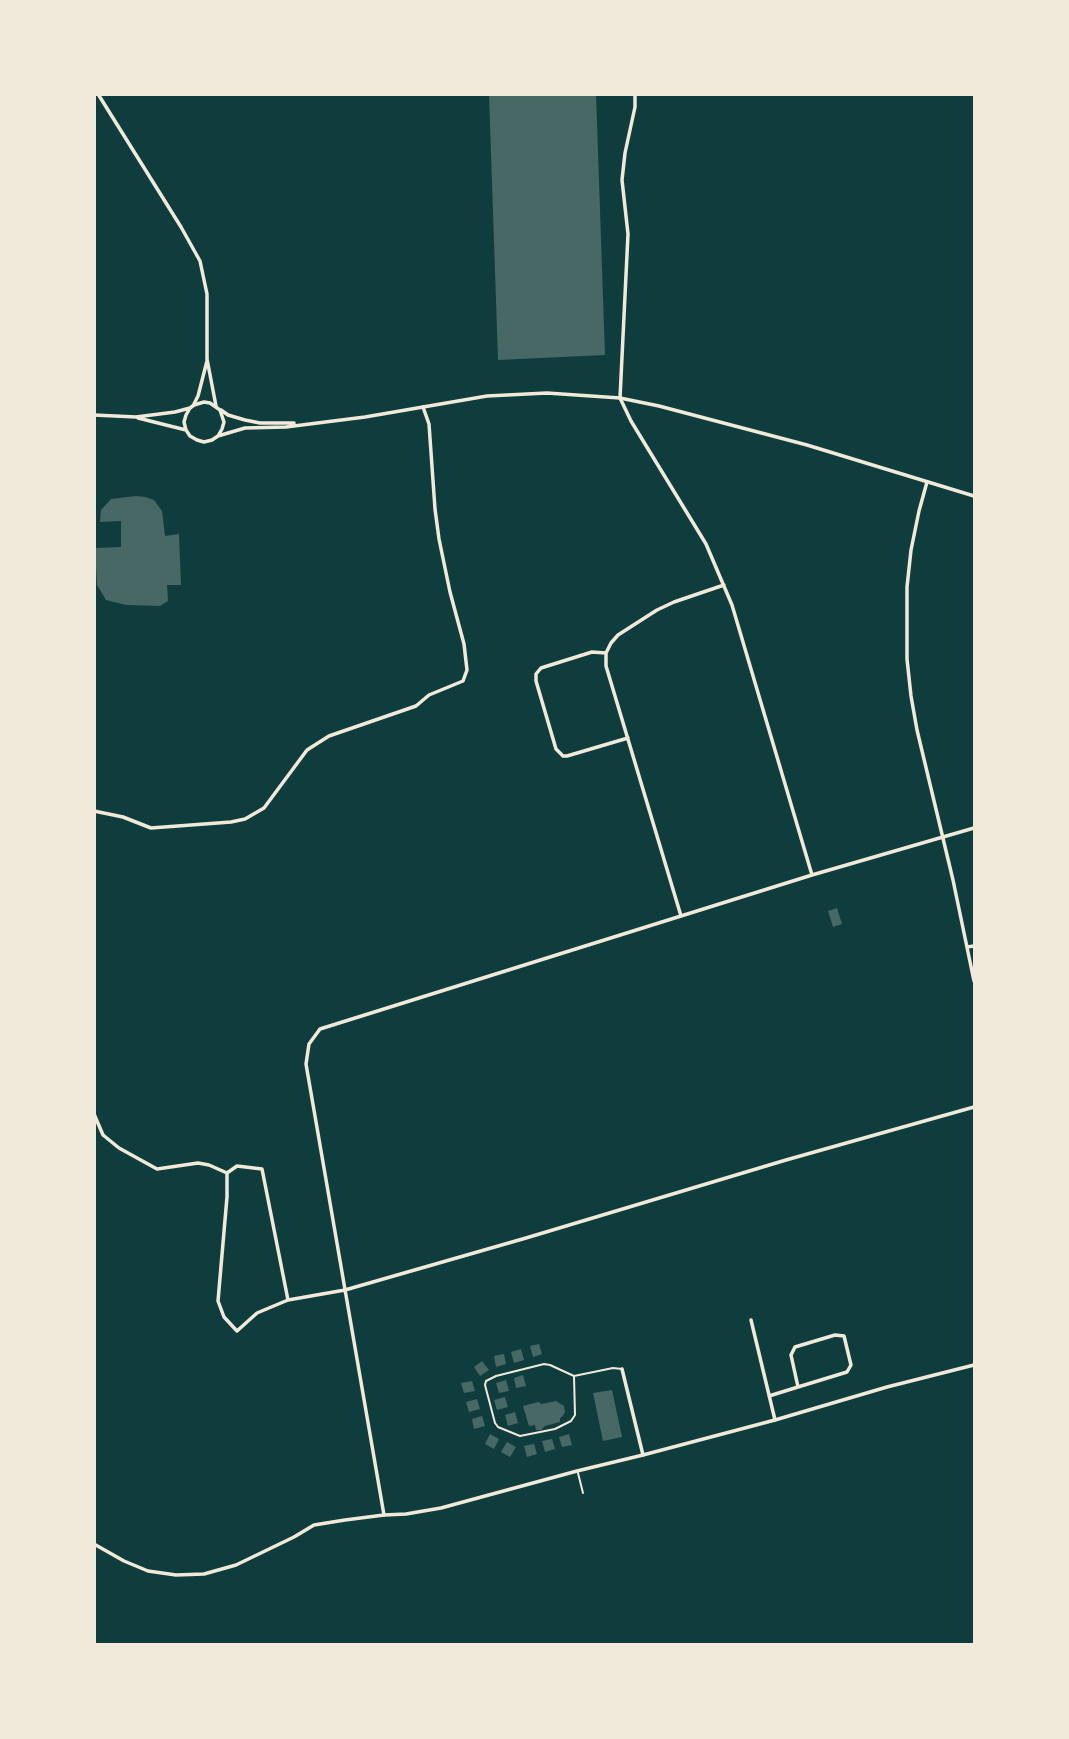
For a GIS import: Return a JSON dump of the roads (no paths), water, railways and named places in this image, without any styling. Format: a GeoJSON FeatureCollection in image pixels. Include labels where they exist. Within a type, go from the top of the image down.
{"type":"FeatureCollection","features":[{"type":"Feature","properties":{"kind":"street"},"geometry":{"type":"LineString","coordinates":[[98,94],[200,261],[207,294],[207,359],[216,406]]}},
{"type":"Feature","properties":{"kind":"street"},"geometry":{"type":"LineString","coordinates":[[635,94],[622,180],[628,234],[620,398],[631,421],[700,533],[732,605],[812,875]]}},
{"type":"Feature","properties":{"kind":"street"},"geometry":{"type":"LineString","coordinates":[[207,359],[198,396],[184,422],[190,436],[204,442],[245,428],[286,427],[365,417],[486,396],[547,393],[620,398],[807,445],[975,496]]}},
{"type":"Feature","properties":{"kind":"street"},"geometry":{"type":"LineString","coordinates":[[94,415],[135,417],[175,412],[204,402],[245,421],[300,424]]}},
{"type":"Feature","properties":{"kind":"street"},"geometry":{"type":"LineString","coordinates":[[94,811],[123,817],[150,828],[245,819],[264,808],[307,750],[318,743],[338,732],[416,706],[429,695],[463,681],[467,670],[464,644],[439,539],[429,424],[423,407]]}},
{"type":"Feature","properties":{"kind":"street"},"geometry":{"type":"LineString","coordinates":[[218,436],[224,422],[220,410]]}},
{"type":"Feature","properties":{"kind":"street"},"geometry":{"type":"LineString","coordinates":[[135,417],[186,430]]}},
{"type":"Feature","properties":{"kind":"street"},"geometry":{"type":"LineString","coordinates":[[928,481],[911,550],[907,587],[906,659],[917,730],[975,981]]}},
{"type":"Feature","properties":{"kind":"street"},"geometry":{"type":"LineString","coordinates":[[681,916],[606,666],[606,653],[618,635],[649,615],[674,602],[723,584]]}},
{"type":"Feature","properties":{"kind":"street"},"geometry":{"type":"LineString","coordinates":[[606,653],[592,652],[541,668],[536,674],[536,681],[556,750],[563,756],[628,738]]}},
{"type":"Feature","properties":{"kind":"street"},"geometry":{"type":"LineString","coordinates":[[384,1515],[306,1063],[309,1044],[320,1029],[812,875],[975,828]]}},
{"type":"Feature","properties":{"kind":"street"},"geometry":{"type":"LineString","coordinates":[[967,947],[975,946]]}},
{"type":"Feature","properties":{"kind":"street"},"geometry":{"type":"LineString","coordinates":[[227,1173],[218,1301],[224,1317],[237,1331],[257,1312],[288,1300],[345,1290],[975,1107]]}},
{"type":"Feature","properties":{"kind":"street"},"geometry":{"type":"LineString","coordinates":[[94,1114],[103,1135],[119,1148],[157,1169],[198,1163],[227,1173]]}},
{"type":"Feature","properties":{"kind":"street"},"geometry":{"type":"LineString","coordinates":[[227,1173],[237,1166],[262,1170],[288,1300]]}},
{"type":"Feature","properties":{"kind":"street"},"geometry":{"type":"LineString","coordinates":[[751,1320],[775,1420]]}},
{"type":"Feature","properties":{"kind":"street"},"geometry":{"type":"LineString","coordinates":[[769,1396],[847,1372],[850,1365],[844,1336],[835,1335],[795,1346],[791,1355],[798,1387]]}},
{"type":"Feature","properties":{"kind":"street"},"geometry":{"type":"LineString","coordinates":[[94,1544],[148,1571],[176,1576],[204,1574],[236,1565],[314,1525],[442,1508],[975,1365]]}},
{"type":"Feature","properties":{"kind":"street"},"geometry":{"type":"LineString","coordinates":[[622,1369],[643,1455]]}},
{"type":"Feature","properties":{"kind":"lane"},"geometry":{"type":"LineString","coordinates":[[574,1376],[575,1415],[571,1421],[555,1429],[520,1436],[498,1427],[495,1423],[485,1385],[486,1381],[496,1376],[544,1364],[574,1376],[613,1368],[622,1369]]}},
{"type":"Feature","properties":{"kind":"lane"},"geometry":{"type":"LineString","coordinates":[[577,1471],[583,1493]]}}]}
